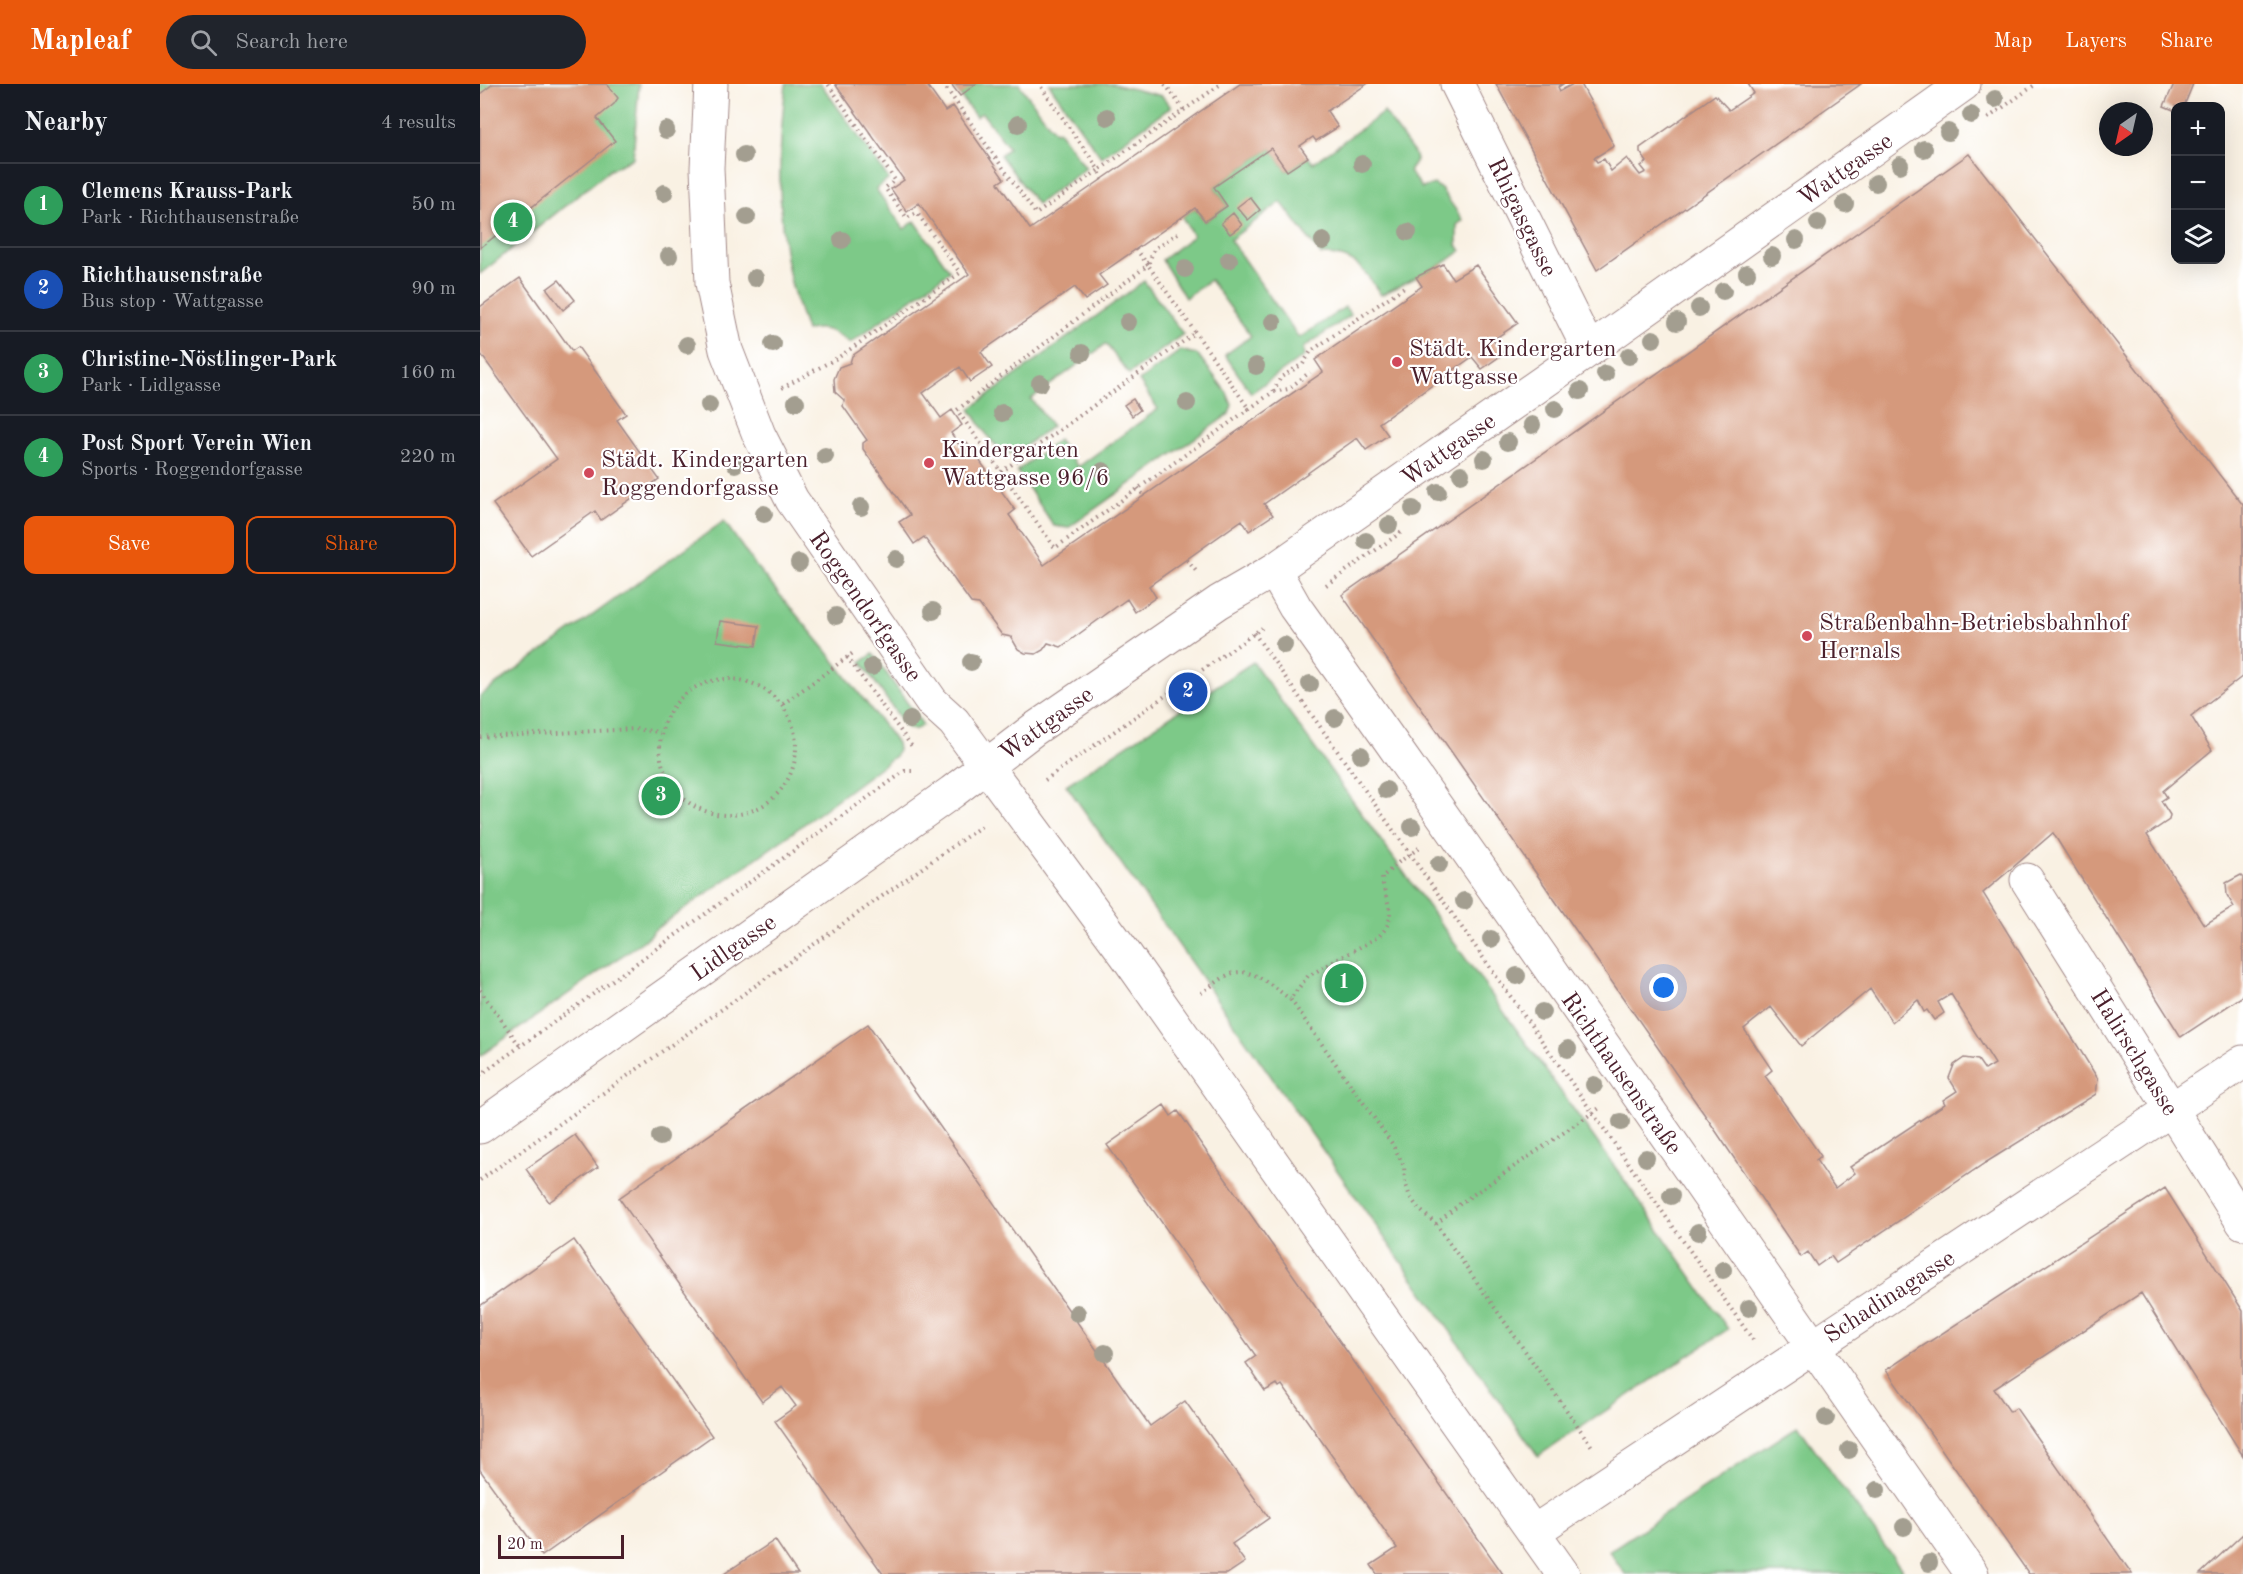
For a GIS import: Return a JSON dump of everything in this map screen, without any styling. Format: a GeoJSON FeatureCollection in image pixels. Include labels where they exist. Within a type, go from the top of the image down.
{"type":"FeatureCollection","features":[{"type":"Feature","properties":{"kind":"street","name":"Roggendorfgasse"},"geometry":{"type":"LineString","coordinates":[[711,84],[707,168],[712,283],[726,350],[747,406],[792,500],[932,702],[954,722],[987,767]]}},
{"type":"Feature","properties":{"kind":"street","name":"Rhigasgasse"},"geometry":{"type":"LineString","coordinates":[[1457,84],[1589,350]]}},
{"type":"Feature","properties":{"kind":"street","name":"Wattgasse"},"geometry":{"type":"LineString","coordinates":[[987,767],[1033,730],[1228,596],[1274,570],[1964,84]]}},
{"type":"Feature","properties":{"kind":"street","name":"Richthausenstraße"},"geometry":{"type":"LineString","coordinates":[[1274,570],[1295,607],[1452,826],[1972,1574]]}},
{"type":"Feature","properties":{"kind":"street"},"geometry":{"type":"LineString","coordinates":[[987,767],[1166,1013],[1535,1531],[1563,1574]]}},
{"type":"Feature","properties":{"kind":"street","name":"Lidlgasse"},"geometry":{"type":"LineString","coordinates":[[480,1127],[987,767]]}},
{"type":"Feature","properties":{"kind":"street","name":"Halirschgasse"},"geometry":{"type":"LineString","coordinates":[[2027,880],[2243,1223]]}},
{"type":"Feature","properties":{"kind":"street","name":"Schadinagasse"},"geometry":{"type":"LineString","coordinates":[[1535,1531],[2243,1062]]}},
{"type":"Feature","properties":{"kind":"path"},"geometry":{"type":"LineString","coordinates":[[747,406],[839,357],[960,273],[917,213],[907,218],[885,189],[895,180],[828,84]]}},
{"type":"Feature","properties":{"kind":"path"},"geometry":{"type":"LineString","coordinates":[[943,84],[1036,214],[1221,84]]}},
{"type":"Feature","properties":{"kind":"path"},"geometry":{"type":"LineString","coordinates":[[1039,84],[1099,170],[1102,180]]}},
{"type":"Feature","properties":{"kind":"path"},"geometry":{"type":"LineString","coordinates":[[1165,84],[1184,110]]}},
{"type":"Feature","properties":{"kind":"path"},"geometry":{"type":"LineString","coordinates":[[1178,233],[1154,249],[1148,265],[957,410],[1055,549],[1249,409],[1274,392],[1288,389],[1310,372]]}},
{"type":"Feature","properties":{"kind":"path"},"geometry":{"type":"LineString","coordinates":[[1136,249],[1249,409]]}},
{"type":"Feature","properties":{"kind":"path"},"geometry":{"type":"LineString","coordinates":[[1274,392],[1281,377],[1303,364],[1311,351],[1407,285]]}},
{"type":"Feature","properties":{"kind":"path"},"geometry":{"type":"LineString","coordinates":[[1001,472],[1195,333]]}},
{"type":"Feature","properties":{"kind":"path"},"geometry":{"type":"LineString","coordinates":[[1138,488],[1144,496]]}},
{"type":"Feature","properties":{"kind":"path"},"geometry":{"type":"LineString","coordinates":[[1228,596],[1757,1346]]}},
{"type":"Feature","properties":{"kind":"path"},"geometry":{"type":"LineString","coordinates":[[783,704],[883,630]]}},
{"type":"Feature","properties":{"kind":"path"},"geometry":{"type":"LineString","coordinates":[[848,657],[913,748]]}},
{"type":"Feature","properties":{"kind":"path"},"geometry":{"type":"LineString","coordinates":[[726,677],[758,684],[783,704],[798,740],[791,778],[765,807],[728,816],[691,806],[665,776],[660,732],[670,708],[694,686],[726,677]]}},
{"type":"Feature","properties":{"kind":"path"},"geometry":{"type":"LineString","coordinates":[[480,737],[634,729],[660,732]]}},
{"type":"Feature","properties":{"kind":"path"},"geometry":{"type":"LineString","coordinates":[[480,1180],[1014,802]]}},
{"type":"Feature","properties":{"kind":"path"},"geometry":{"type":"LineString","coordinates":[[1290,999],[1308,976],[1386,930],[1390,910],[1383,877],[1409,855]]}},
{"type":"Feature","properties":{"kind":"path"},"geometry":{"type":"LineString","coordinates":[[1166,1013],[1203,992],[1221,978],[1231,973],[1244,971],[1255,975],[1290,999],[1391,1142],[1404,1166],[1405,1182],[1410,1197],[1419,1209],[1436,1224],[1615,1478]]}},
{"type":"Feature","properties":{"kind":"path"},"geometry":{"type":"LineString","coordinates":[[480,990],[520,1046]]}},
{"type":"Feature","properties":{"kind":"path"},"geometry":{"type":"LineString","coordinates":[[1436,1224],[1461,1203],[1593,1113]]}},
{"type":"Feature","properties":{"kind":"green space"},"geometry":{"type":"Polygon","coordinates":[[[480,84],[639,84],[633,158],[610,170],[480,274],[480,84]]]}},
{"type":"Feature","properties":{"kind":"green space"},"geometry":{"type":"Polygon","coordinates":[[[786,84],[821,84],[889,179],[876,189],[904,229],[915,221],[950,271],[850,343],[824,329],[806,331],[792,285],[785,254],[780,205],[781,132],[786,84]]]}},
{"type":"Feature","properties":{"kind":"green space"},"geometry":{"type":"Polygon","coordinates":[[[951,84],[1019,84],[1055,132],[1059,131],[1086,168],[1037,204],[1000,155],[1009,148],[982,113],[976,117],[951,84]]]}},
{"type":"Feature","properties":{"kind":"green space"},"geometry":{"type":"Polygon","coordinates":[[[1049,84],[1113,84],[1162,96],[1171,107],[1101,157],[1049,84]]]}},
{"type":"Feature","properties":{"kind":"green space"},"geometry":{"type":"Polygon","coordinates":[[[1384,112],[1414,153],[1416,160],[1409,172],[1422,188],[1434,184],[1441,189],[1463,220],[1457,225],[1457,245],[1461,251],[1443,264],[1381,295],[1363,271],[1351,260],[1333,255],[1321,255],[1281,202],[1230,240],[1299,338],[1345,307],[1351,315],[1303,348],[1304,356],[1251,393],[1225,355],[1251,336],[1210,280],[1185,298],[1162,260],[1193,236],[1182,217],[1195,208],[1205,221],[1227,206],[1214,187],[1271,148],[1287,171],[1308,157],[1313,163],[1384,112]]]}},
{"type":"Feature","properties":{"kind":"green space"},"geometry":{"type":"Polygon","coordinates":[[[1144,281],[1183,334],[1129,374],[1106,344],[1031,399],[1052,426],[1015,453],[1007,452],[994,444],[970,409],[1144,281]]]}},
{"type":"Feature","properties":{"kind":"green space"},"geometry":{"type":"Polygon","coordinates":[[[1181,350],[1198,355],[1227,393],[1232,405],[1229,414],[1068,528],[1054,526],[1017,471],[1058,440],[1078,467],[1158,409],[1139,381],[1181,350]]]}},
{"type":"Feature","properties":{"kind":"green space"},"geometry":{"type":"Polygon","coordinates":[[[724,521],[754,564],[826,650],[897,743],[898,750],[895,756],[788,836],[480,1056],[480,696],[724,521]]]}},
{"type":"Feature","properties":{"kind":"green space"},"geometry":{"type":"Polygon","coordinates":[[[873,654],[923,725],[921,727],[913,729],[906,727],[861,662],[873,654]]]}},
{"type":"Feature","properties":{"kind":"green space"},"geometry":{"type":"Polygon","coordinates":[[[1253,662],[1625,1181],[1728,1329],[1538,1456],[1066,785],[1253,662]]]}},
{"type":"Feature","properties":{"kind":"green space"},"geometry":{"type":"Polygon","coordinates":[[[1798,1426],[1905,1574],[1625,1574],[1609,1551],[1798,1426]]]}},
{"type":"Feature","properties":{"kind":"building"},"geometry":{"type":"Polygon","coordinates":[[[493,84],[607,84],[618,98],[597,118],[615,141],[480,248],[480,94],[493,84]]]}},
{"type":"Feature","properties":{"kind":"building"},"geometry":{"type":"Polygon","coordinates":[[[835,84],[926,84],[945,111],[953,106],[1004,179],[998,183],[1030,229],[1240,84],[1367,84],[1327,111],[1338,127],[1316,141],[1313,137],[1300,146],[1308,157],[1287,171],[1271,148],[1214,187],[1227,206],[1205,221],[1195,208],[1099,275],[1107,285],[1085,300],[1075,287],[981,352],[992,367],[970,382],[960,367],[923,393],[941,418],[952,410],[962,425],[951,433],[961,448],[967,443],[1015,510],[1009,515],[1044,565],[1323,372],[1315,360],[1422,286],[1416,277],[1443,264],[1453,279],[1476,265],[1518,323],[1493,340],[1503,354],[1482,369],[1472,357],[1379,423],[1388,435],[1366,450],[1357,438],[1264,504],[1273,515],[1249,531],[1242,520],[1149,586],[1156,597],[1135,612],[1127,599],[1061,647],[1048,643],[1036,654],[1025,653],[1018,649],[1011,637],[1002,635],[979,604],[971,603],[924,537],[914,544],[899,522],[910,515],[863,449],[863,443],[867,440],[843,406],[844,400],[835,392],[834,379],[839,367],[850,363],[852,356],[969,274],[919,203],[907,212],[891,189],[904,180],[835,84]]]}},
{"type":"Feature","properties":{"kind":"building"},"geometry":{"type":"Polygon","coordinates":[[[951,84],[976,84],[960,96],[951,84]]]}},
{"type":"Feature","properties":{"kind":"building"},"geometry":{"type":"Polygon","coordinates":[[[1496,84],[1563,84],[1558,87],[1560,91],[1573,84],[1581,84],[1614,146],[1594,158],[1597,162],[1604,159],[1611,171],[1627,158],[1640,175],[1646,172],[1641,166],[1647,162],[1640,148],[1715,95],[1729,110],[1754,93],[1748,84],[1861,84],[1597,270],[1496,84]]]}},
{"type":"Feature","properties":{"kind":"building"},"geometry":{"type":"Polygon","coordinates":[[[2174,84],[2193,84],[2186,102],[2171,102],[2171,109],[2164,106],[2174,84]]]}},
{"type":"Feature","properties":{"kind":"building","name":"Straßenbahn-Betriebsbahnhof Hernals"},"geometry":{"type":"Polygon","coordinates":[[[1969,154],[2243,505],[2243,676],[2191,716],[2212,750],[2163,791],[2167,797],[2161,801],[2170,815],[2169,820],[2147,835],[2204,925],[2234,907],[2227,895],[2226,883],[2241,875],[2243,877],[2243,996],[2181,1037],[2053,833],[1983,893],[2098,1079],[2096,1094],[1985,1163],[1836,1263],[1831,1256],[1817,1266],[1808,1252],[1801,1257],[1709,1121],[1342,595],[1969,154]],[[1870,989],[1801,1046],[1771,1007],[1744,1029],[1772,1070],[1765,1076],[1821,1156],[1816,1160],[1835,1188],[1855,1173],[1850,1167],[1945,1104],[1943,1100],[1957,1091],[1949,1078],[1954,1065],[1964,1058],[1978,1060],[1985,1070],[1995,1064],[1951,994],[1938,1002],[1944,1013],[1934,1020],[1927,1010],[1924,1012],[1918,1000],[1892,1022],[1870,989]]]}},
{"type":"Feature","properties":{"kind":"building"},"geometry":{"type":"Polygon","coordinates":[[[1250,197],[1260,210],[1248,220],[1237,207],[1250,197]]]}},
{"type":"Feature","properties":{"kind":"building"},"geometry":{"type":"Polygon","coordinates":[[[1233,213],[1242,225],[1230,234],[1221,223],[1233,213]]]}},
{"type":"Feature","properties":{"kind":"building"},"geometry":{"type":"Polygon","coordinates":[[[520,278],[572,351],[578,347],[626,414],[617,420],[659,479],[601,520],[595,511],[531,556],[493,504],[557,459],[480,353],[480,307],[520,278]]]}},
{"type":"Feature","properties":{"kind":"building"},"geometry":{"type":"Polygon","coordinates":[[[559,280],[575,300],[563,310],[547,289],[559,280]]]}},
{"type":"Feature","properties":{"kind":"building"},"geometry":{"type":"Polygon","coordinates":[[[1133,399],[1140,410],[1132,416],[1124,405],[1133,399]]]}},
{"type":"Feature","properties":{"kind":"building"},"geometry":{"type":"Polygon","coordinates":[[[720,621],[759,626],[756,646],[717,641],[720,621]]]}},
{"type":"Feature","properties":{"kind":"building"},"geometry":{"type":"Polygon","coordinates":[[[868,1024],[1150,1426],[1185,1401],[1269,1518],[1232,1544],[1245,1562],[1227,1574],[883,1574],[775,1421],[796,1406],[782,1387],[762,1402],[619,1198],[868,1024]]]}},
{"type":"Feature","properties":{"kind":"building"},"geometry":{"type":"Polygon","coordinates":[[[1164,1105],[1171,1116],[1178,1111],[1503,1574],[1377,1574],[1371,1565],[1397,1548],[1282,1385],[1279,1387],[1277,1384],[1265,1391],[1246,1363],[1256,1356],[1107,1145],[1164,1105]]]}},
{"type":"Feature","properties":{"kind":"building"},"geometry":{"type":"Polygon","coordinates":[[[575,1135],[598,1167],[549,1202],[526,1169],[575,1135]]]}},
{"type":"Feature","properties":{"kind":"building"},"geometry":{"type":"Polygon","coordinates":[[[2165,1188],[2243,1311],[2243,1456],[2141,1293],[1994,1389],[2010,1412],[2016,1408],[2132,1574],[2029,1574],[1886,1370],[2165,1188]]]}},
{"type":"Feature","properties":{"kind":"building"},"geometry":{"type":"Polygon","coordinates":[[[574,1240],[712,1436],[542,1556],[480,1470],[480,1306],[574,1240]]]}},
{"type":"Feature","properties":{"kind":"building"},"geometry":{"type":"Polygon","coordinates":[[[2243,1534],[2243,1574],[2200,1574],[2243,1534]]]}},
{"type":"Feature","properties":{"kind":"building"},"geometry":{"type":"Polygon","coordinates":[[[775,1540],[798,1574],[724,1574],[775,1540]]]}},
{"type":"Feature","properties":{"kind":"place","name":"Post Sport Verein Wien"},"geometry":{"type":"Point","coordinates":[513,222]}},
{"type":"Feature","properties":{"kind":"place","name":"Städt. Kindergarten Wattgasse"},"geometry":{"type":"Point","coordinates":[1397,362]}},
{"type":"Feature","properties":{"kind":"place","name":"Kindergarten Wattgasse 96/6"},"geometry":{"type":"Point","coordinates":[929,463]}},
{"type":"Feature","properties":{"kind":"place","name":"Städt. Kindergarten Roggendorfgasse"},"geometry":{"type":"Point","coordinates":[589,473]}},
{"type":"Feature","properties":{"kind":"place","name":"Straßenbahn-Betriebsbahnhof Hernals"},"geometry":{"type":"Point","coordinates":[1807,636]}},
{"type":"Feature","properties":{"kind":"place","name":"Richthausenstraße"},"geometry":{"type":"Point","coordinates":[1188,692]}},
{"type":"Feature","properties":{"kind":"place","name":"Christine-Nöstlinger-Park"},"geometry":{"type":"Point","coordinates":[661,796]}},
{"type":"Feature","properties":{"kind":"place","name":"Clemens Krauss-Park"},"geometry":{"type":"Point","coordinates":[1344,983]}}]}
